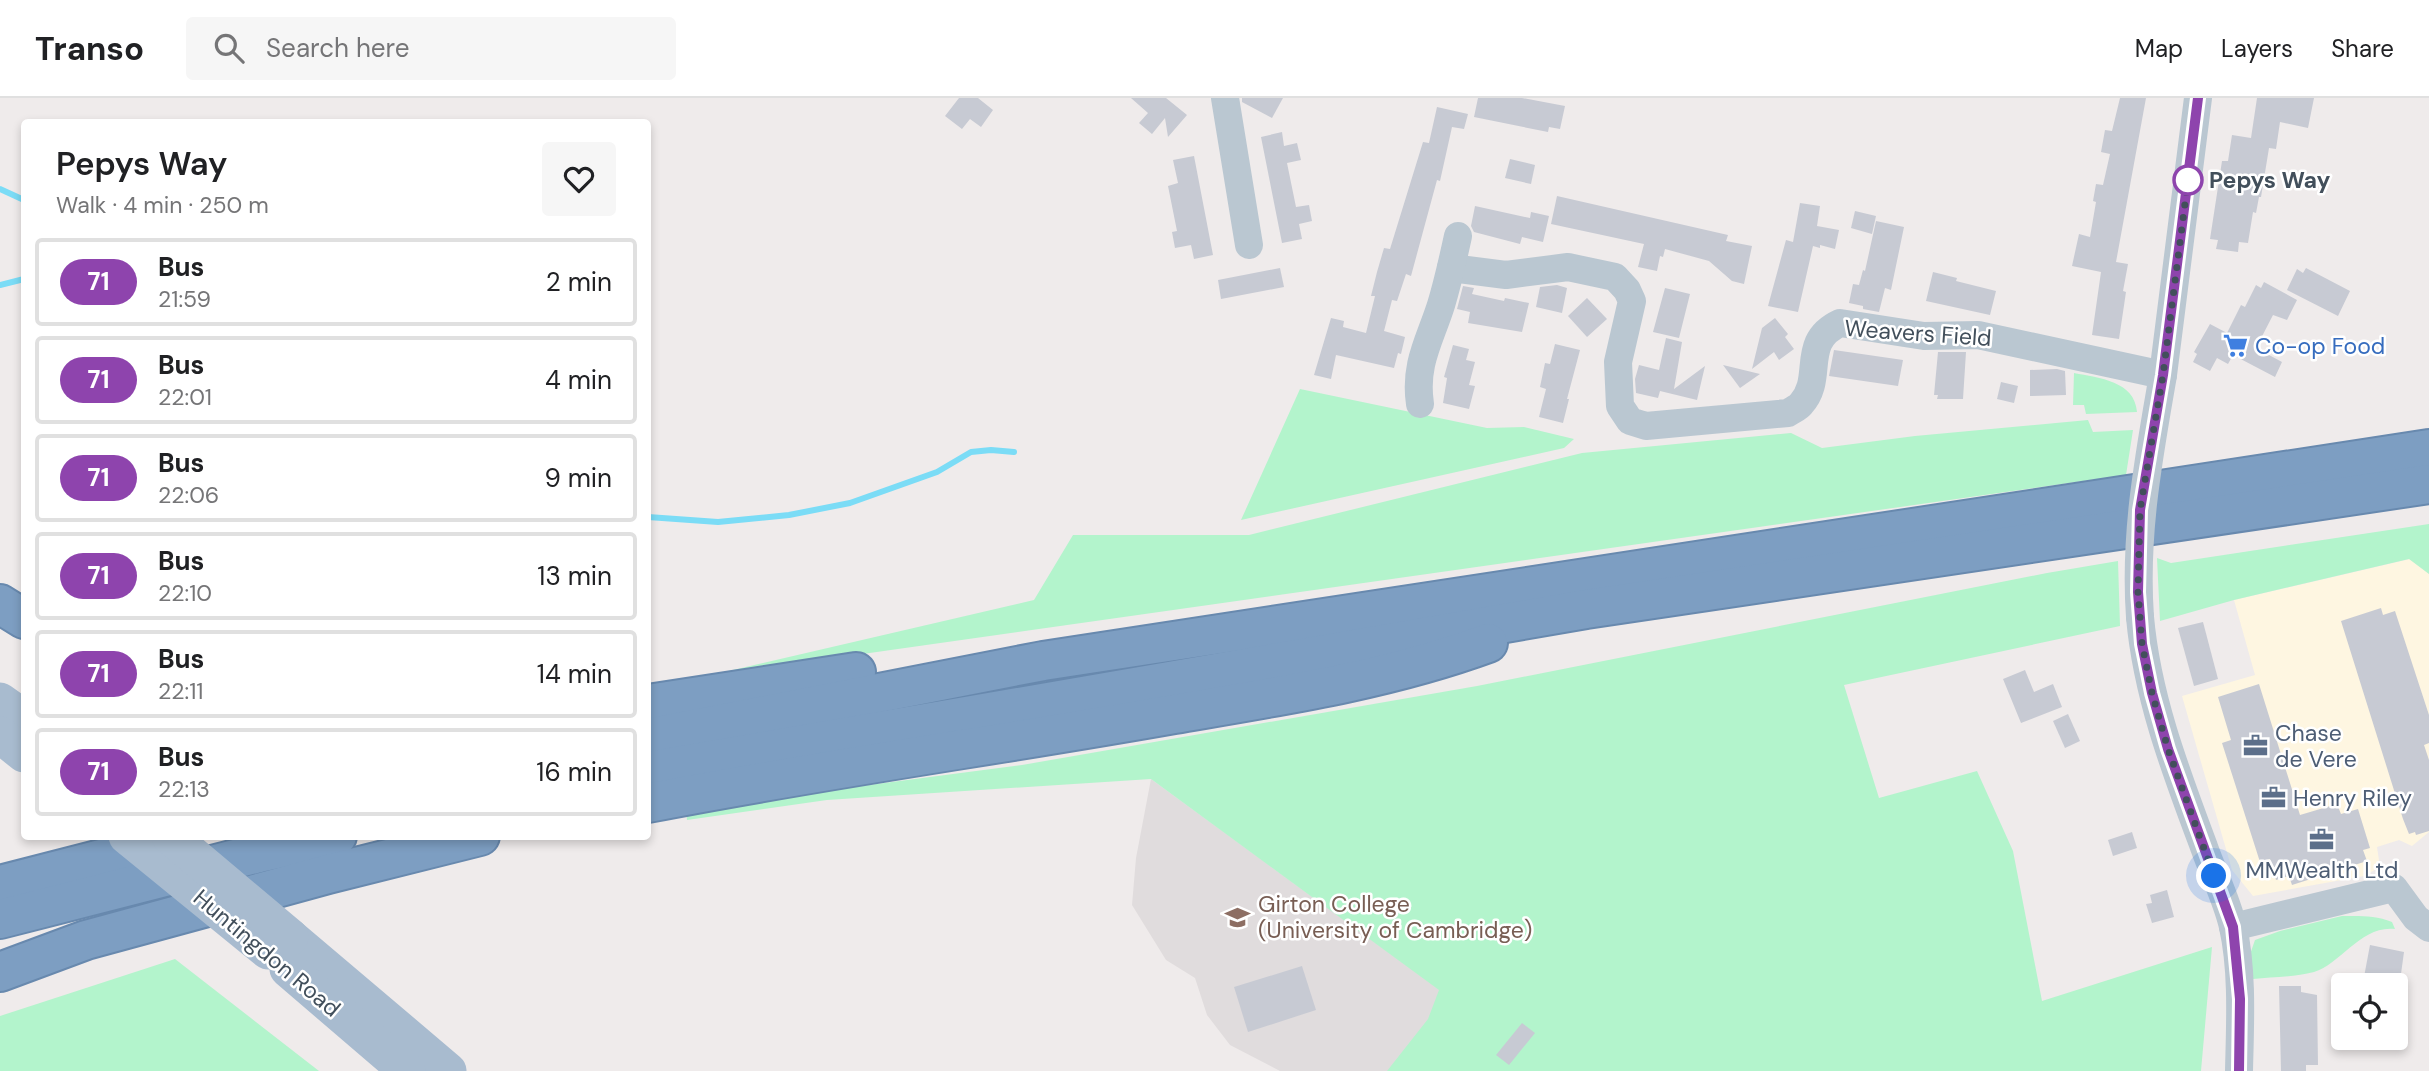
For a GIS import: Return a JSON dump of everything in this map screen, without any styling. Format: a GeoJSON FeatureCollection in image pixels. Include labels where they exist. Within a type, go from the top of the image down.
{"type":"FeatureCollection","features":[{"type":"Feature","properties":{"kind":"highway"},"geometry":{"type":"LineString","coordinates":[[651,736],[1042,661],[2429,449]]}},
{"type":"Feature","properties":{"kind":"highway"},"geometry":{"type":"LineString","coordinates":[[651,770],[1586,608],[2429,484]]}},
{"type":"Feature","properties":{"kind":"highway"},"geometry":{"type":"LineString","coordinates":[[0,604],[21,617]]}},
{"type":"Feature","properties":{"kind":"highway"},"geometry":{"type":"LineString","coordinates":[[651,802],[729,787],[1003,744],[1300,692],[1439,661],[1586,608]]}},
{"type":"Feature","properties":{"kind":"highway"},"geometry":{"type":"LineString","coordinates":[[651,704],[846,673],[945,661],[1042,661]]}},
{"type":"Feature","properties":{"kind":"highway"},"geometry":{"type":"LineString","coordinates":[[0,885],[175,840]]}},
{"type":"Feature","properties":{"kind":"highway"},"geometry":{"type":"LineString","coordinates":[[0,919],[319,840]]}},
{"type":"Feature","properties":{"kind":"highway"},"geometry":{"type":"LineString","coordinates":[[0,972],[86,940],[464,840]]}},
{"type":"Feature","properties":{"kind":"highway"},"geometry":{"type":"LineString","coordinates":[[0,947],[205,883],[259,853]]}},
{"type":"Feature","properties":{"kind":"main road"},"geometry":{"type":"LineString","coordinates":[[0,701],[21,716]]}},
{"type":"Feature","properties":{"kind":"main road"},"geometry":{"type":"LineString","coordinates":[[0,735],[21,752]]}},
{"type":"Feature","properties":{"kind":"main road","name":"Huntingdon Road"},"geometry":{"type":"LineString","coordinates":[[133,840],[279,944],[448,1071]]}},
{"type":"Feature","properties":{"kind":"main road","name":"Huntingdon Road"},"geometry":{"type":"LineString","coordinates":[[174,840],[407,1071]]}},
{"type":"Feature","properties":{"kind":"street"},"geometry":{"type":"LineString","coordinates":[[1225,98],[1249,245]]}},
{"type":"Feature","properties":{"kind":"street"},"geometry":{"type":"LineString","coordinates":[[2198,98],[2163,375],[2140,510],[2138,574],[2142,644],[2152,693],[2168,749],[2233,927],[2240,999],[2239,1071]]}},
{"type":"Feature","properties":{"kind":"street"},"geometry":{"type":"LineString","coordinates":[[1420,404],[1418,386],[1423,352],[1440,307],[1458,236]]}},
{"type":"Feature","properties":{"kind":"street","name":"Weavers Field"},"geometry":{"type":"LineString","coordinates":[[1451,268],[1506,275],[1568,267],[1615,277],[1628,290],[1632,301],[1618,362],[1620,406],[1630,421],[1646,426],[1787,413],[1801,405],[1808,392],[1819,339],[1828,329],[1840,323],[1924,336],[1978,335],[2163,375]]}},
{"type":"Feature","properties":{"kind":"street"},"geometry":{"type":"LineString","coordinates":[[2233,927],[2394,888],[2416,918],[2429,928]]}},
{"type":"Feature","properties":{"kind":"shaded area"},"geometry":{"type":"Polygon","coordinates":[[[2410,559],[2429,574],[2429,832],[2412,846],[2399,840],[2377,847],[2380,867],[2364,876],[2253,896],[2232,870],[2182,696],[2255,675],[2234,600],[2410,559]]]}},
{"type":"Feature","properties":{"kind":"shaded area","name":"Girton College (University of Cambridge)"},"geometry":{"type":"Polygon","coordinates":[[[1151,779],[1440,990],[1494,1071],[1280,1071],[1230,1045],[1207,1015],[1195,978],[1166,960],[1132,905],[1136,858],[1151,779]]]}},
{"type":"Feature","properties":{"kind":"green space"},"geometry":{"type":"Polygon","coordinates":[[[2074,373],[2104,379],[2123,387],[2135,402],[2137,412],[2086,414],[2084,405],[2073,405],[2074,373]]]}},
{"type":"Feature","properties":{"kind":"green space"},"geometry":{"type":"Polygon","coordinates":[[[1300,389],[1487,428],[1524,427],[1574,439],[1564,448],[1241,520],[1300,389]]]}},
{"type":"Feature","properties":{"kind":"green space"},"geometry":{"type":"Polygon","coordinates":[[[2088,420],[2093,432],[2133,430],[2126,475],[707,676],[1034,600],[1073,535],[1249,535],[1582,453],[1791,433],[1822,448],[1915,436],[2088,420]]]}},
{"type":"Feature","properties":{"kind":"green space"},"geometry":{"type":"Polygon","coordinates":[[[2429,524],[2429,574],[2409,559],[2234,600],[2160,621],[2157,558],[2171,563],[2429,524]]]}},
{"type":"Feature","properties":{"kind":"green space"},"geometry":{"type":"Polygon","coordinates":[[[2118,561],[2120,626],[1844,685],[1879,798],[1977,771],[2013,851],[2042,1001],[2212,947],[2201,1071],[1387,1071],[1428,1019],[1439,990],[1151,779],[827,800],[687,820],[686,809],[1022,765],[1477,686],[2118,561]]]}},
{"type":"Feature","properties":{"kind":"green space"},"geometry":{"type":"Polygon","coordinates":[[[2342,916],[2380,918],[2392,922],[2395,929],[2372,933],[2324,968],[2314,972],[2253,979],[2247,963],[2255,940],[2342,916]]]}},
{"type":"Feature","properties":{"kind":"green space"},"geometry":{"type":"Polygon","coordinates":[[[175,959],[319,1071],[0,1071],[0,1016],[175,959]]]}},
{"type":"Feature","properties":{"kind":"building"},"geometry":{"type":"Polygon","coordinates":[[[959,98],[978,98],[993,110],[981,127],[970,119],[962,129],[945,116],[959,98]]]}},
{"type":"Feature","properties":{"kind":"building"},"geometry":{"type":"Polygon","coordinates":[[[1131,98],[1166,98],[1187,115],[1168,137],[1165,118],[1152,134],[1139,123],[1148,113],[1131,98]]]}},
{"type":"Feature","properties":{"kind":"building"},"geometry":{"type":"Polygon","coordinates":[[[1242,98],[1283,98],[1272,118],[1242,102],[1242,98]]]}},
{"type":"Feature","properties":{"kind":"building"},"geometry":{"type":"Polygon","coordinates":[[[1478,98],[1522,98],[1565,106],[1560,129],[1549,127],[1548,132],[1474,117],[1478,98]]]}},
{"type":"Feature","properties":{"kind":"building"},"geometry":{"type":"Polygon","coordinates":[[[2120,98],[2146,98],[2116,262],[2128,264],[2119,339],[2092,335],[2101,272],[2072,266],[2079,234],[2090,237],[2096,184],[2103,185],[2110,154],[2101,152],[2105,130],[2112,131],[2120,98]]]}},
{"type":"Feature","properties":{"kind":"building"},"geometry":{"type":"Polygon","coordinates":[[[2257,98],[2314,98],[2308,128],[2280,122],[2276,149],[2269,148],[2261,197],[2256,213],[2253,212],[2248,243],[2239,242],[2238,252],[2216,249],[2218,240],[2210,239],[2222,161],[2228,161],[2232,135],[2251,138],[2257,98]]]}},
{"type":"Feature","properties":{"kind":"building"},"geometry":{"type":"Polygon","coordinates":[[[1437,107],[1468,114],[1464,129],[1452,127],[1440,181],[1437,180],[1411,276],[1406,274],[1397,301],[1392,300],[1384,331],[1405,337],[1401,354],[1398,353],[1394,368],[1336,355],[1331,379],[1314,375],[1331,318],[1344,321],[1343,327],[1366,333],[1375,296],[1371,296],[1384,248],[1390,249],[1423,142],[1429,143],[1437,107]]]}},
{"type":"Feature","properties":{"kind":"building"},"geometry":{"type":"Polygon","coordinates":[[[1282,132],[1284,146],[1297,143],[1301,160],[1287,163],[1296,207],[1309,205],[1312,221],[1299,224],[1302,239],[1282,243],[1261,137],[1282,132]]]}},
{"type":"Feature","properties":{"kind":"building"},"geometry":{"type":"Polygon","coordinates":[[[1194,156],[1213,255],[1194,259],[1191,245],[1175,248],[1172,232],[1177,231],[1168,186],[1178,183],[1173,160],[1194,156]]]}},
{"type":"Feature","properties":{"kind":"building"},"geometry":{"type":"Polygon","coordinates":[[[1510,159],[1535,165],[1531,184],[1505,178],[1510,159]]]}},
{"type":"Feature","properties":{"kind":"building"},"geometry":{"type":"Polygon","coordinates":[[[1557,196],[1728,235],[1726,241],[1752,246],[1744,284],[1732,281],[1709,261],[1665,249],[1663,257],[1660,256],[1657,271],[1638,267],[1644,244],[1551,224],[1557,196]]]}},
{"type":"Feature","properties":{"kind":"building"},"geometry":{"type":"Polygon","coordinates":[[[1800,203],[1820,206],[1817,226],[1839,230],[1835,249],[1813,246],[1798,312],[1768,306],[1786,240],[1793,242],[1800,203]]]}},
{"type":"Feature","properties":{"kind":"building"},"geometry":{"type":"Polygon","coordinates":[[[1475,206],[1530,218],[1531,212],[1549,216],[1543,242],[1522,237],[1520,244],[1474,232],[1471,226],[1475,206]]]}},
{"type":"Feature","properties":{"kind":"building"},"geometry":{"type":"Polygon","coordinates":[[[1855,211],[1876,216],[1872,234],[1851,228],[1855,211]]]}},
{"type":"Feature","properties":{"kind":"building"},"geometry":{"type":"Polygon","coordinates":[[[1876,221],[1904,227],[1891,290],[1885,288],[1879,312],[1849,303],[1853,284],[1859,285],[1863,270],[1865,271],[1876,221]]]}},
{"type":"Feature","properties":{"kind":"building"},"geometry":{"type":"Polygon","coordinates":[[[1280,268],[1284,287],[1221,299],[1218,280],[1280,268]]]}},
{"type":"Feature","properties":{"kind":"building"},"geometry":{"type":"Polygon","coordinates":[[[2306,268],[2350,291],[2338,316],[2287,290],[2297,269],[2303,273],[2306,268]]]}},
{"type":"Feature","properties":{"kind":"building"},"geometry":{"type":"Polygon","coordinates":[[[1933,272],[1996,291],[1990,315],[1926,301],[1933,272]]]}},
{"type":"Feature","properties":{"kind":"building"},"geometry":{"type":"Polygon","coordinates":[[[2264,282],[2297,300],[2287,320],[2273,315],[2256,348],[2282,362],[2275,377],[2233,355],[2228,364],[2217,358],[2210,371],[2193,362],[2197,354],[2194,352],[2210,324],[2227,333],[2241,305],[2245,307],[2256,285],[2261,288],[2264,282]]]}},
{"type":"Feature","properties":{"kind":"building"},"geometry":{"type":"Polygon","coordinates":[[[1557,285],[1567,288],[1562,313],[1536,307],[1540,287],[1557,285]]]}},
{"type":"Feature","properties":{"kind":"building"},"geometry":{"type":"Polygon","coordinates":[[[1463,286],[1474,288],[1472,294],[1529,303],[1522,332],[1468,323],[1470,312],[1457,309],[1463,286]]]}},
{"type":"Feature","properties":{"kind":"building"},"geometry":{"type":"Polygon","coordinates":[[[1665,288],[1690,294],[1679,338],[1653,332],[1665,288]]]}},
{"type":"Feature","properties":{"kind":"building"},"geometry":{"type":"Polygon","coordinates":[[[1587,298],[1607,319],[1587,337],[1568,316],[1587,298]]]}},
{"type":"Feature","properties":{"kind":"building"},"geometry":{"type":"Polygon","coordinates":[[[1775,318],[1788,334],[1785,337],[1794,349],[1779,360],[1774,352],[1752,369],[1762,328],[1775,318]]]}},
{"type":"Feature","properties":{"kind":"building"},"geometry":{"type":"Polygon","coordinates":[[[1666,338],[1682,342],[1674,389],[1705,366],[1697,400],[1660,391],[1658,398],[1636,393],[1635,379],[1639,365],[1659,370],[1666,338]]]}},
{"type":"Feature","properties":{"kind":"building"},"geometry":{"type":"Polygon","coordinates":[[[1555,344],[1580,350],[1563,423],[1539,417],[1546,389],[1540,387],[1545,363],[1550,364],[1555,344]]]}},
{"type":"Feature","properties":{"kind":"building"},"geometry":{"type":"Polygon","coordinates":[[[1453,345],[1469,349],[1466,360],[1475,362],[1469,385],[1475,386],[1469,409],[1443,403],[1447,378],[1444,377],[1453,345]]]}},
{"type":"Feature","properties":{"kind":"building"},"geometry":{"type":"Polygon","coordinates":[[[1834,350],[1903,360],[1898,386],[1829,376],[1834,350]]]}},
{"type":"Feature","properties":{"kind":"building"},"geometry":{"type":"Polygon","coordinates":[[[1938,352],[1966,352],[1963,399],[1937,399],[1938,395],[1934,395],[1938,352]]]}},
{"type":"Feature","properties":{"kind":"building"},"geometry":{"type":"Polygon","coordinates":[[[1723,365],[1760,374],[1740,388],[1723,365]]]}},
{"type":"Feature","properties":{"kind":"building"},"geometry":{"type":"Polygon","coordinates":[[[2030,370],[2065,371],[2066,395],[2030,396],[2030,370]]]}},
{"type":"Feature","properties":{"kind":"building"},"geometry":{"type":"Polygon","coordinates":[[[2001,382],[2018,386],[2014,403],[1997,399],[2001,382]]]}},
{"type":"Feature","properties":{"kind":"building"},"geometry":{"type":"Polygon","coordinates":[[[2381,608],[2383,615],[2395,611],[2429,715],[2429,743],[2424,745],[2429,760],[2429,831],[2416,835],[2415,832],[2409,834],[2403,819],[2341,621],[2381,608]]]}},
{"type":"Feature","properties":{"kind":"building"},"geometry":{"type":"Polygon","coordinates":[[[2203,622],[2218,679],[2194,686],[2178,628],[2203,622]]]}},
{"type":"Feature","properties":{"kind":"building"},"geometry":{"type":"Polygon","coordinates":[[[2025,670],[2034,692],[2053,684],[2062,707],[2021,723],[2003,679],[2025,670]]]}},
{"type":"Feature","properties":{"kind":"building"},"geometry":{"type":"Polygon","coordinates":[[[2259,684],[2300,815],[2337,804],[2341,814],[2358,809],[2370,848],[2363,850],[2367,861],[2292,885],[2289,876],[2276,880],[2270,859],[2260,862],[2222,743],[2231,740],[2218,697],[2259,684]]]}},
{"type":"Feature","properties":{"kind":"building"},"geometry":{"type":"Polygon","coordinates":[[[2068,714],[2080,741],[2065,748],[2053,721],[2068,714]]]}},
{"type":"Feature","properties":{"kind":"building"},"geometry":{"type":"Polygon","coordinates":[[[2132,832],[2137,848],[2113,856],[2108,840],[2132,832]]]}},
{"type":"Feature","properties":{"kind":"building"},"geometry":{"type":"Polygon","coordinates":[[[2167,890],[2174,917],[2152,923],[2146,904],[2152,903],[2150,895],[2167,890]]]}},
{"type":"Feature","properties":{"kind":"building"},"geometry":{"type":"Polygon","coordinates":[[[2370,945],[2404,952],[2401,973],[2365,973],[2370,945]]]}},
{"type":"Feature","properties":{"kind":"building"},"geometry":{"type":"Polygon","coordinates":[[[1302,966],[1316,1010],[1248,1032],[1234,987],[1302,966]]]}},
{"type":"Feature","properties":{"kind":"building"},"geometry":{"type":"Polygon","coordinates":[[[2279,986],[2301,986],[2301,992],[2317,995],[2318,1065],[2306,1065],[2306,1071],[2281,1071],[2279,986]]]}},
{"type":"Feature","properties":{"kind":"building"},"geometry":{"type":"Polygon","coordinates":[[[1522,1023],[1535,1033],[1509,1065],[1496,1055],[1522,1023]]]}},
{"type":"Feature","properties":{"kind":"waterway"},"geometry":{"type":"LineString","coordinates":[[0,189],[21,199]]}},
{"type":"Feature","properties":{"kind":"waterway"},"geometry":{"type":"LineString","coordinates":[[0,285],[21,280]]}},
{"type":"Feature","properties":{"kind":"waterway"},"geometry":{"type":"LineString","coordinates":[[651,517],[718,522],[789,515],[850,503],[937,472],[971,452],[1014,452]]}},
{"type":"Feature","properties":{"kind":"bus line","name":"71"},"geometry":{"type":"LineString","coordinates":[[2198,98],[2163,375],[2140,510],[2138,592],[2142,644],[2152,693],[2168,749],[2233,927],[2240,999],[2239,1071]]}},
{"type":"Feature","properties":{"kind":"place","name":"Pepys Way"},"geometry":{"type":"Point","coordinates":[2188,180]}},
{"type":"Feature","properties":{"kind":"place","name":"Co-op Food"},"geometry":{"type":"Point","coordinates":[2235,346]}},
{"type":"Feature","properties":{"kind":"place","name":"Chase de Vere"},"geometry":{"type":"Point","coordinates":[2255,746]}},
{"type":"Feature","properties":{"kind":"place","name":"Henry Riley"},"geometry":{"type":"Point","coordinates":[2273,798]}},
{"type":"Feature","properties":{"kind":"place","name":"MMWealth Ltd"},"geometry":{"type":"Point","coordinates":[2322,840]}},
{"type":"Feature","properties":{"kind":"place","name":"Girton College (University of Cambridge)"},"geometry":{"type":"Point","coordinates":[1238,917]}},
{"type":"Feature","properties":{"kind":"route"},"geometry":{"type":"LineString","coordinates":[[2188,180],[2163,375],[2140,510],[2138,592],[2142,644],[2152,693],[2168,749],[2214,876]]}}]}
